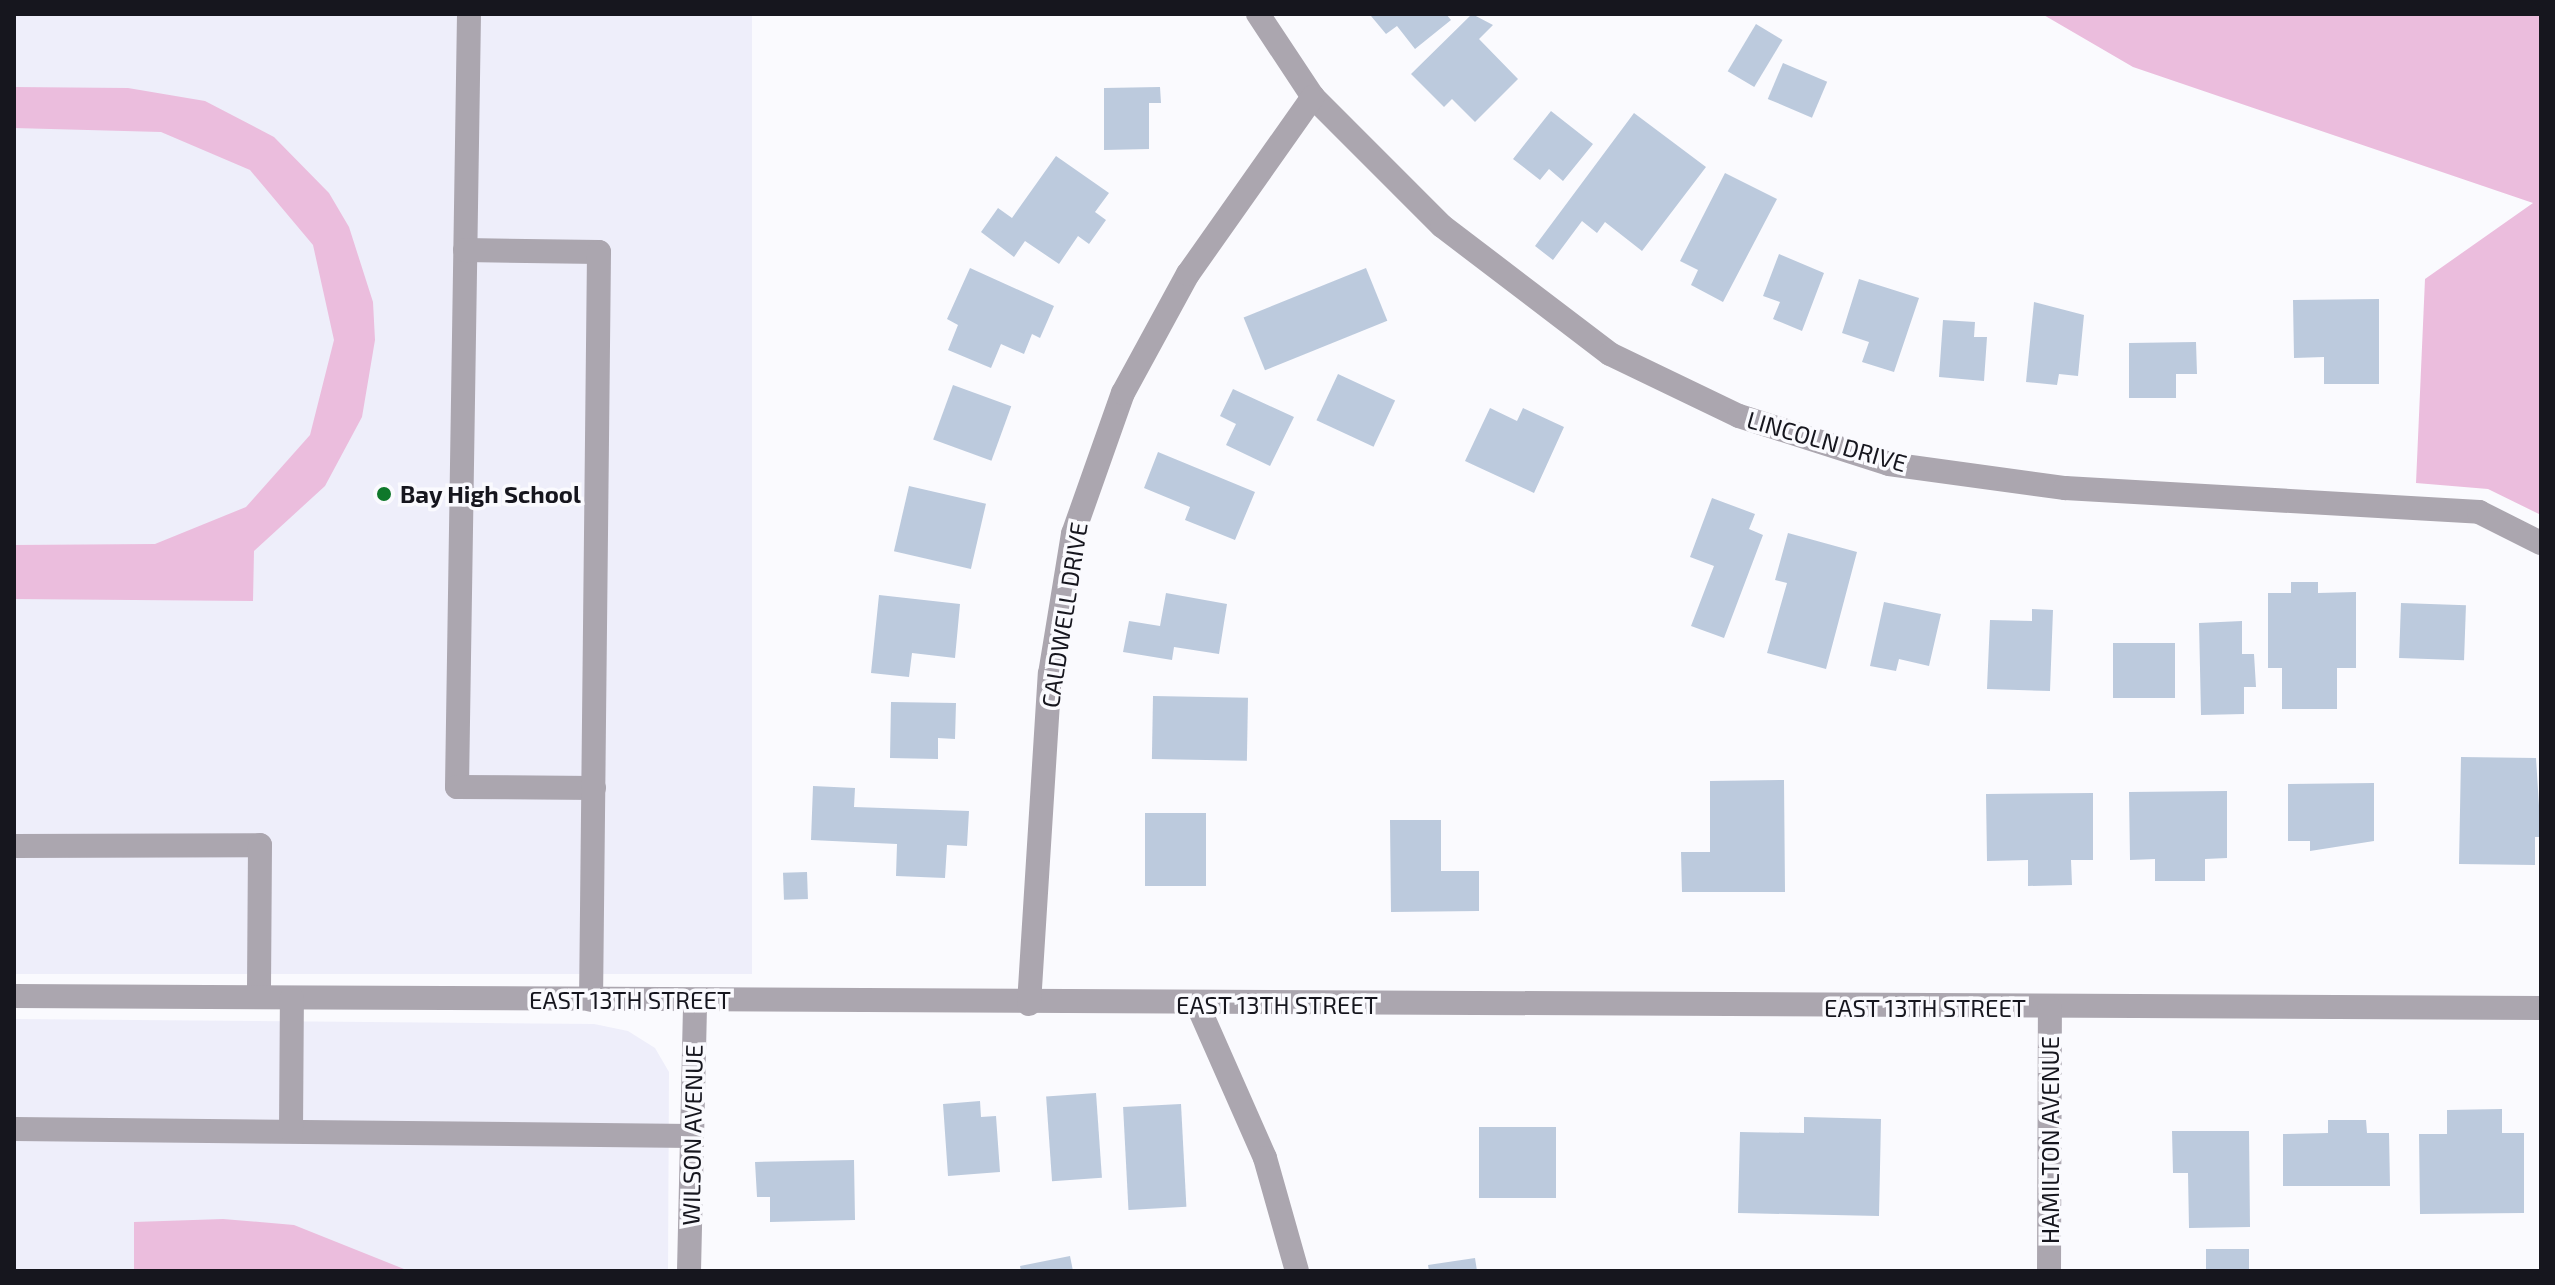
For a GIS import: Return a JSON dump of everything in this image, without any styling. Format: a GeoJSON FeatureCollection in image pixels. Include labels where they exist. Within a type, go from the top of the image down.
{"type":"FeatureCollection","features":[{"type":"Feature","properties":{"kind":"street"},"geometry":{"type":"LineString","coordinates":[[469,14],[457,787],[594,788]]}},
{"type":"Feature","properties":{"kind":"street","name":"LINCOLN DRIVE"},"geometry":{"type":"LineString","coordinates":[[1258,14],[1313,97],[1442,226],[1610,354],[1739,416],[1889,464],[2065,488],[2479,512],[2541,543]]}},
{"type":"Feature","properties":{"kind":"street","name":"CALDWELL DRIVE"},"geometry":{"type":"LineString","coordinates":[[1029,1004],[1050,674],[1073,534],[1123,393],[1188,274],[1313,97]]}},
{"type":"Feature","properties":{"kind":"street"},"geometry":{"type":"LineString","coordinates":[[465,250],[599,252],[591,1000]]}},
{"type":"Feature","properties":{"kind":"street"},"geometry":{"type":"LineString","coordinates":[[14,846],[260,845],[259,997]]}},
{"type":"Feature","properties":{"kind":"street","name":"EAST 13TH STREET"},"geometry":{"type":"LineString","coordinates":[[14,996],[1198,1006],[2541,1008]]}},
{"type":"Feature","properties":{"kind":"street"},"geometry":{"type":"LineString","coordinates":[[291,1130],[292,998]]}},
{"type":"Feature","properties":{"kind":"street","name":"WILSON AVENUE"},"geometry":{"type":"LineString","coordinates":[[689,1271],[695,1000]]}},
{"type":"Feature","properties":{"kind":"street"},"geometry":{"type":"LineString","coordinates":[[1198,1006],[1265,1158],[1297,1271]]}},
{"type":"Feature","properties":{"kind":"street","name":"HAMILTON AVENUE"},"geometry":{"type":"LineString","coordinates":[[2049,1271],[2050,1008]]}},
{"type":"Feature","properties":{"kind":"street"},"geometry":{"type":"LineString","coordinates":[[14,1129],[692,1136]]}},
{"type":"Feature","properties":{"kind":"shaded area","name":"Bay High School"},"geometry":{"type":"Polygon","coordinates":[[[14,14],[752,14],[752,974],[14,974],[14,14]]]}},
{"type":"Feature","properties":{"kind":"shaded area"},"geometry":{"type":"Polygon","coordinates":[[[2042,14],[2541,14],[2541,515],[2488,489],[2416,483],[2425,279],[2533,203],[2133,67],[2042,14]]]}},
{"type":"Feature","properties":{"kind":"shaded area"},"geometry":{"type":"Polygon","coordinates":[[[14,87],[128,88],[205,101],[274,137],[329,193],[349,227],[373,302],[375,340],[362,417],[325,486],[254,551],[253,601],[14,599],[14,545],[155,544],[246,507],[310,435],[334,340],[313,245],[250,170],[161,132],[14,128],[14,87]]]}},
{"type":"Feature","properties":{"kind":"shaded area"},"geometry":{"type":"Polygon","coordinates":[[[14,1019],[594,1024],[628,1031],[655,1048],[669,1072],[668,1271],[14,1271],[14,1019]]]}},
{"type":"Feature","properties":{"kind":"shaded area"},"geometry":{"type":"Polygon","coordinates":[[[223,1219],[294,1225],[409,1271],[134,1271],[134,1222],[223,1219]]]}},
{"type":"Feature","properties":{"kind":"building"},"geometry":{"type":"Polygon","coordinates":[[[1446,14],[1451,20],[1415,49],[1397,26],[1386,34],[1371,16],[1446,14]]]}},
{"type":"Feature","properties":{"kind":"building"},"geometry":{"type":"Polygon","coordinates":[[[1472,14],[1493,25],[1479,39],[1518,79],[1475,122],[1452,99],[1444,107],[1411,74],[1472,14]]]}},
{"type":"Feature","properties":{"kind":"building"},"geometry":{"type":"Polygon","coordinates":[[[1756,24],[1783,40],[1754,87],[1728,71],[1756,24]]]}},
{"type":"Feature","properties":{"kind":"building"},"geometry":{"type":"Polygon","coordinates":[[[1783,63],[1827,82],[1812,118],[1768,99],[1783,63]]]}},
{"type":"Feature","properties":{"kind":"building"},"geometry":{"type":"Polygon","coordinates":[[[1160,87],[1161,103],[1149,103],[1149,149],[1104,150],[1104,88],[1160,87]]]}},
{"type":"Feature","properties":{"kind":"building"},"geometry":{"type":"Polygon","coordinates":[[[1551,111],[1593,144],[1563,181],[1549,169],[1540,180],[1513,159],[1551,111]]]}},
{"type":"Feature","properties":{"kind":"building"},"geometry":{"type":"Polygon","coordinates":[[[1634,113],[1706,167],[1642,251],[1605,222],[1597,233],[1582,221],[1553,260],[1535,246],[1634,113]]]}},
{"type":"Feature","properties":{"kind":"building"},"geometry":{"type":"Polygon","coordinates":[[[1056,156],[1109,193],[1095,212],[1106,220],[1089,244],[1078,236],[1059,264],[1025,241],[1014,257],[981,232],[998,208],[1012,218],[1056,156]]]}},
{"type":"Feature","properties":{"kind":"building"},"geometry":{"type":"Polygon","coordinates":[[[1725,173],[1777,199],[1723,302],[1691,285],[1698,270],[1680,261],[1725,173]]]}},
{"type":"Feature","properties":{"kind":"building"},"geometry":{"type":"Polygon","coordinates":[[[1779,254],[1824,273],[1802,331],[1773,319],[1780,302],[1763,296],[1779,254]]]}},
{"type":"Feature","properties":{"kind":"building"},"geometry":{"type":"Polygon","coordinates":[[[970,268],[1054,306],[1040,338],[1032,334],[1024,354],[1001,344],[991,368],[948,350],[958,325],[947,319],[970,268]]]}},
{"type":"Feature","properties":{"kind":"building"},"geometry":{"type":"Polygon","coordinates":[[[1366,268],[1387,321],[1265,370],[1244,317],[1366,268]]]}},
{"type":"Feature","properties":{"kind":"building"},"geometry":{"type":"Polygon","coordinates":[[[1859,279],[1919,298],[1894,372],[1862,362],[1869,342],[1842,333],[1859,279]]]}},
{"type":"Feature","properties":{"kind":"building"},"geometry":{"type":"Polygon","coordinates":[[[2379,299],[2379,384],[2324,384],[2324,357],[2294,358],[2293,300],[2379,299]]]}},
{"type":"Feature","properties":{"kind":"building"},"geometry":{"type":"Polygon","coordinates":[[[2034,302],[2084,315],[2078,376],[2059,374],[2057,385],[2026,382],[2034,302]]]}},
{"type":"Feature","properties":{"kind":"building"},"geometry":{"type":"Polygon","coordinates":[[[1943,320],[1975,322],[1974,337],[1987,337],[1984,381],[1939,377],[1943,320]]]}},
{"type":"Feature","properties":{"kind":"building"},"geometry":{"type":"Polygon","coordinates":[[[2196,342],[2197,374],[2176,374],[2176,398],[2129,398],[2129,343],[2196,342]]]}},
{"type":"Feature","properties":{"kind":"building"},"geometry":{"type":"Polygon","coordinates":[[[1338,374],[1395,401],[1374,447],[1316,420],[1338,374]]]}},
{"type":"Feature","properties":{"kind":"building"},"geometry":{"type":"Polygon","coordinates":[[[953,385],[1011,406],[991,461],[933,440],[953,385]]]}},
{"type":"Feature","properties":{"kind":"building"},"geometry":{"type":"Polygon","coordinates":[[[1233,389],[1294,417],[1270,466],[1226,445],[1236,424],[1220,416],[1233,389]]]}},
{"type":"Feature","properties":{"kind":"building"},"geometry":{"type":"Polygon","coordinates":[[[1490,408],[1517,421],[1523,408],[1564,427],[1534,493],[1465,461],[1490,408]]]}},
{"type":"Feature","properties":{"kind":"building"},"geometry":{"type":"Polygon","coordinates":[[[1158,452],[1255,492],[1235,540],[1185,520],[1190,507],[1144,488],[1158,452]]]}},
{"type":"Feature","properties":{"kind":"building"},"geometry":{"type":"Polygon","coordinates":[[[909,486],[986,504],[971,569],[894,551],[909,486]]]}},
{"type":"Feature","properties":{"kind":"building"},"geometry":{"type":"Polygon","coordinates":[[[1712,498],[1755,514],[1749,529],[1763,535],[1724,638],[1691,626],[1714,566],[1690,557],[1712,498]]]}},
{"type":"Feature","properties":{"kind":"building"},"geometry":{"type":"Polygon","coordinates":[[[1788,533],[1857,552],[1826,669],[1767,653],[1787,583],[1775,580],[1788,533]]]}},
{"type":"Feature","properties":{"kind":"building"},"geometry":{"type":"Polygon","coordinates":[[[2291,582],[2318,582],[2318,593],[2356,592],[2356,668],[2337,668],[2337,709],[2282,709],[2282,668],[2268,668],[2268,593],[2291,593],[2291,582]]]}},
{"type":"Feature","properties":{"kind":"building"},"geometry":{"type":"Polygon","coordinates":[[[1166,593],[1227,604],[1219,654],[1174,647],[1172,660],[1123,652],[1129,621],[1160,626],[1166,593]]]}},
{"type":"Feature","properties":{"kind":"building"},"geometry":{"type":"Polygon","coordinates":[[[879,595],[960,604],[955,658],[912,653],[909,677],[871,673],[879,595]]]}},
{"type":"Feature","properties":{"kind":"building"},"geometry":{"type":"Polygon","coordinates":[[[1884,602],[1941,614],[1929,666],[1899,659],[1896,671],[1870,666],[1884,602]]]}},
{"type":"Feature","properties":{"kind":"building"},"geometry":{"type":"Polygon","coordinates":[[[2401,603],[2466,605],[2464,660],[2399,658],[2401,603]]]}},
{"type":"Feature","properties":{"kind":"building"},"geometry":{"type":"Polygon","coordinates":[[[2032,609],[2053,610],[2050,691],[1987,689],[1990,620],[2032,621],[2032,609]]]}},
{"type":"Feature","properties":{"kind":"building"},"geometry":{"type":"Polygon","coordinates":[[[2242,621],[2242,654],[2254,654],[2256,687],[2244,687],[2244,714],[2201,715],[2199,623],[2242,621]]]}},
{"type":"Feature","properties":{"kind":"building"},"geometry":{"type":"Polygon","coordinates":[[[2113,643],[2175,643],[2175,698],[2113,698],[2113,643]]]}},
{"type":"Feature","properties":{"kind":"building"},"geometry":{"type":"Polygon","coordinates":[[[1153,696],[1248,698],[1247,761],[1152,759],[1153,696]]]}},
{"type":"Feature","properties":{"kind":"building"},"geometry":{"type":"Polygon","coordinates":[[[891,702],[956,703],[955,739],[938,738],[938,759],[890,758],[891,702]]]}},
{"type":"Feature","properties":{"kind":"building"},"geometry":{"type":"Polygon","coordinates":[[[2461,757],[2536,758],[2541,837],[2535,837],[2535,865],[2459,864],[2461,757]]]}},
{"type":"Feature","properties":{"kind":"building"},"geometry":{"type":"Polygon","coordinates":[[[1784,780],[1785,892],[1682,892],[1681,852],[1710,852],[1710,781],[1784,780]]]}},
{"type":"Feature","properties":{"kind":"building"},"geometry":{"type":"Polygon","coordinates":[[[2374,783],[2374,841],[2310,851],[2310,841],[2288,841],[2288,784],[2374,783]]]}},
{"type":"Feature","properties":{"kind":"building"},"geometry":{"type":"Polygon","coordinates":[[[813,786],[855,788],[854,807],[969,811],[967,846],[947,845],[945,878],[896,876],[897,844],[811,840],[813,786]]]}},
{"type":"Feature","properties":{"kind":"building"},"geometry":{"type":"Polygon","coordinates":[[[2227,791],[2227,858],[2205,859],[2205,881],[2155,881],[2155,859],[2130,860],[2129,792],[2227,791]]]}},
{"type":"Feature","properties":{"kind":"building"},"geometry":{"type":"Polygon","coordinates":[[[2093,793],[2093,860],[2071,860],[2072,885],[2028,886],[2028,860],[1987,861],[1986,794],[2093,793]]]}},
{"type":"Feature","properties":{"kind":"building"},"geometry":{"type":"Polygon","coordinates":[[[1145,813],[1206,813],[1206,886],[1145,886],[1145,813]]]}},
{"type":"Feature","properties":{"kind":"building"},"geometry":{"type":"Polygon","coordinates":[[[1390,820],[1441,820],[1441,871],[1479,871],[1479,911],[1391,912],[1390,820]]]}},
{"type":"Feature","properties":{"kind":"building"},"geometry":{"type":"Polygon","coordinates":[[[807,872],[808,899],[784,900],[783,873],[807,872]]]}},
{"type":"Feature","properties":{"kind":"building"},"geometry":{"type":"Polygon","coordinates":[[[1096,1093],[1102,1178],[1052,1181],[1046,1096],[1096,1093]]]}},
{"type":"Feature","properties":{"kind":"building"},"geometry":{"type":"Polygon","coordinates":[[[980,1101],[981,1117],[996,1116],[1000,1172],[948,1176],[943,1104],[980,1101]]]}},
{"type":"Feature","properties":{"kind":"building"},"geometry":{"type":"Polygon","coordinates":[[[1181,1104],[1186,1207],[1128,1210],[1123,1107],[1181,1104]]]}},
{"type":"Feature","properties":{"kind":"building"},"geometry":{"type":"Polygon","coordinates":[[[2502,1109],[2502,1133],[2524,1133],[2524,1213],[2420,1214],[2419,1134],[2447,1134],[2447,1110],[2502,1109]]]}},
{"type":"Feature","properties":{"kind":"building"},"geometry":{"type":"Polygon","coordinates":[[[1804,1117],[1881,1119],[1879,1216],[1738,1213],[1740,1132],[1804,1133],[1804,1117]]]}},
{"type":"Feature","properties":{"kind":"building"},"geometry":{"type":"Polygon","coordinates":[[[2328,1120],[2366,1120],[2367,1133],[2389,1133],[2390,1186],[2283,1186],[2283,1134],[2328,1133],[2328,1120]]]}},
{"type":"Feature","properties":{"kind":"building"},"geometry":{"type":"Polygon","coordinates":[[[1479,1127],[1556,1127],[1556,1198],[1479,1198],[1479,1127]]]}},
{"type":"Feature","properties":{"kind":"building"},"geometry":{"type":"Polygon","coordinates":[[[2172,1131],[2249,1131],[2250,1227],[2189,1228],[2188,1173],[2173,1173],[2172,1131]]]}},
{"type":"Feature","properties":{"kind":"building"},"geometry":{"type":"Polygon","coordinates":[[[854,1160],[855,1220],[770,1222],[770,1197],[757,1197],[755,1162],[854,1160]]]}},
{"type":"Feature","properties":{"kind":"building"},"geometry":{"type":"Polygon","coordinates":[[[2206,1249],[2249,1249],[2249,1271],[2206,1271],[2206,1249]]]}},
{"type":"Feature","properties":{"kind":"building"},"geometry":{"type":"Polygon","coordinates":[[[1070,1256],[1073,1271],[1021,1271],[1020,1266],[1070,1256]]]}},
{"type":"Feature","properties":{"kind":"building"},"geometry":{"type":"Polygon","coordinates":[[[1475,1258],[1477,1271],[1429,1271],[1428,1265],[1475,1258]]]}},
{"type":"Feature","properties":{"kind":"place","name":"Bay High School"},"geometry":{"type":"Point","coordinates":[384,494]}}]}
